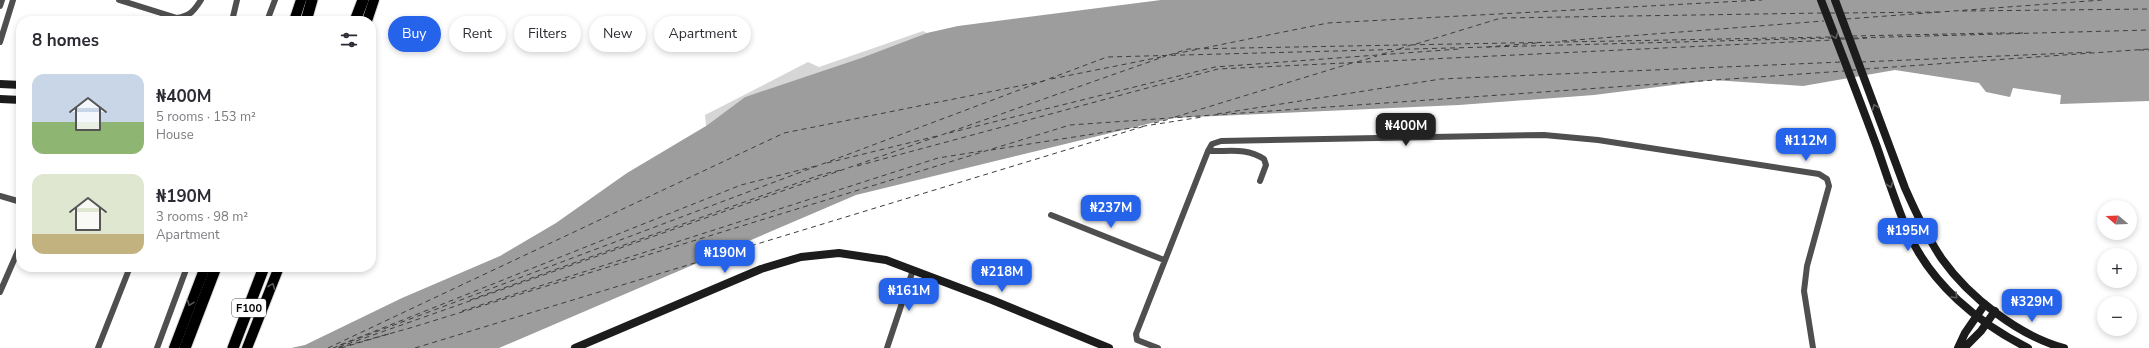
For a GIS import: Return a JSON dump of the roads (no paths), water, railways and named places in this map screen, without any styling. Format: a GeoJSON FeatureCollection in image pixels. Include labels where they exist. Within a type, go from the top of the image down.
{"type":"FeatureCollection","features":[{"type":"Feature","properties":{"kind":"highway"},"geometry":{"type":"LineString","coordinates":[[307,16],[312,0]]}},
{"type":"Feature","properties":{"kind":"highway"},"geometry":{"type":"LineString","coordinates":[[357,16],[363,0]]}},
{"type":"Feature","properties":{"kind":"highway"},"geometry":{"type":"LineString","coordinates":[[185,348],[214,272]]}},
{"type":"Feature","properties":{"kind":"highway","name":"F100"},"geometry":{"type":"LineString","coordinates":[[233,348],[262,272]]}},
{"type":"Feature","properties":{"kind":"main road"},"geometry":{"type":"LineString","coordinates":[[296,16],[302,0]]}},
{"type":"Feature","properties":{"kind":"main road"},"geometry":{"type":"LineString","coordinates":[[369,16],[374,0]]}},
{"type":"Feature","properties":{"kind":"main road"},"geometry":{"type":"LineString","coordinates":[[1821,0],[1877,148],[1894,199],[1909,234],[1924,260],[1943,285],[1976,315],[1986,323],[2028,348]]}},
{"type":"Feature","properties":{"kind":"main road"},"geometry":{"type":"LineString","coordinates":[[1835,0],[1905,188],[1930,239],[1943,260],[1985,304],[2038,338],[2064,348]]}},
{"type":"Feature","properties":{"kind":"main road"},"geometry":{"type":"LineString","coordinates":[[0,84],[16,85]]}},
{"type":"Feature","properties":{"kind":"main road"},"geometry":{"type":"LineString","coordinates":[[0,99],[16,100]]}},
{"type":"Feature","properties":{"kind":"main road"},"geometry":{"type":"LineString","coordinates":[[575,348],[761,270],[801,257],[838,253],[886,260],[1110,348]]}},
{"type":"Feature","properties":{"kind":"main road"},"geometry":{"type":"LineString","coordinates":[[174,348],[203,272]]}},
{"type":"Feature","properties":{"kind":"main road"},"geometry":{"type":"LineString","coordinates":[[247,348],[277,272]]}},
{"type":"Feature","properties":{"kind":"main road"},"geometry":{"type":"LineString","coordinates":[[1958,348],[1976,315],[1985,304]]}},
{"type":"Feature","properties":{"kind":"main road"},"geometry":{"type":"LineString","coordinates":[[1964,348],[1995,311]]}},
{"type":"Feature","properties":{"kind":"street"},"geometry":{"type":"LineString","coordinates":[[0,6],[2,0]]}},
{"type":"Feature","properties":{"kind":"street"},"geometry":{"type":"LineString","coordinates":[[0,42],[13,0]]}},
{"type":"Feature","properties":{"kind":"street"},"geometry":{"type":"LineString","coordinates":[[119,0],[168,16]]}},
{"type":"Feature","properties":{"kind":"street"},"geometry":{"type":"LineString","coordinates":[[187,16],[193,12],[201,0]]}},
{"type":"Feature","properties":{"kind":"street"},"geometry":{"type":"LineString","coordinates":[[233,16],[237,0]]}},
{"type":"Feature","properties":{"kind":"street"},"geometry":{"type":"LineString","coordinates":[[269,16],[275,0]]}},
{"type":"Feature","properties":{"kind":"street"},"geometry":{"type":"LineString","coordinates":[[1158,348],[1137,340],[1136,334],[1164,260],[1212,144],[1222,141],[1544,135],[1598,140],[1819,174],[1827,179],[1829,186],[1807,266],[1804,291],[1813,348]]}},
{"type":"Feature","properties":{"kind":"street"},"geometry":{"type":"LineString","coordinates":[[1208,151],[1247,151],[1264,159],[1266,165],[1260,181]]}},
{"type":"Feature","properties":{"kind":"street"},"geometry":{"type":"LineString","coordinates":[[0,196],[16,201]]}},
{"type":"Feature","properties":{"kind":"street"},"geometry":{"type":"LineString","coordinates":[[1051,216],[1164,260]]}},
{"type":"Feature","properties":{"kind":"street"},"geometry":{"type":"LineString","coordinates":[[0,292],[16,254]]}},
{"type":"Feature","properties":{"kind":"street"},"geometry":{"type":"LineString","coordinates":[[887,348],[913,270]]}},
{"type":"Feature","properties":{"kind":"street"},"geometry":{"type":"LineString","coordinates":[[98,348],[128,272]]}},
{"type":"Feature","properties":{"kind":"street"},"geometry":{"type":"LineString","coordinates":[[157,348],[185,272]]}}]}
